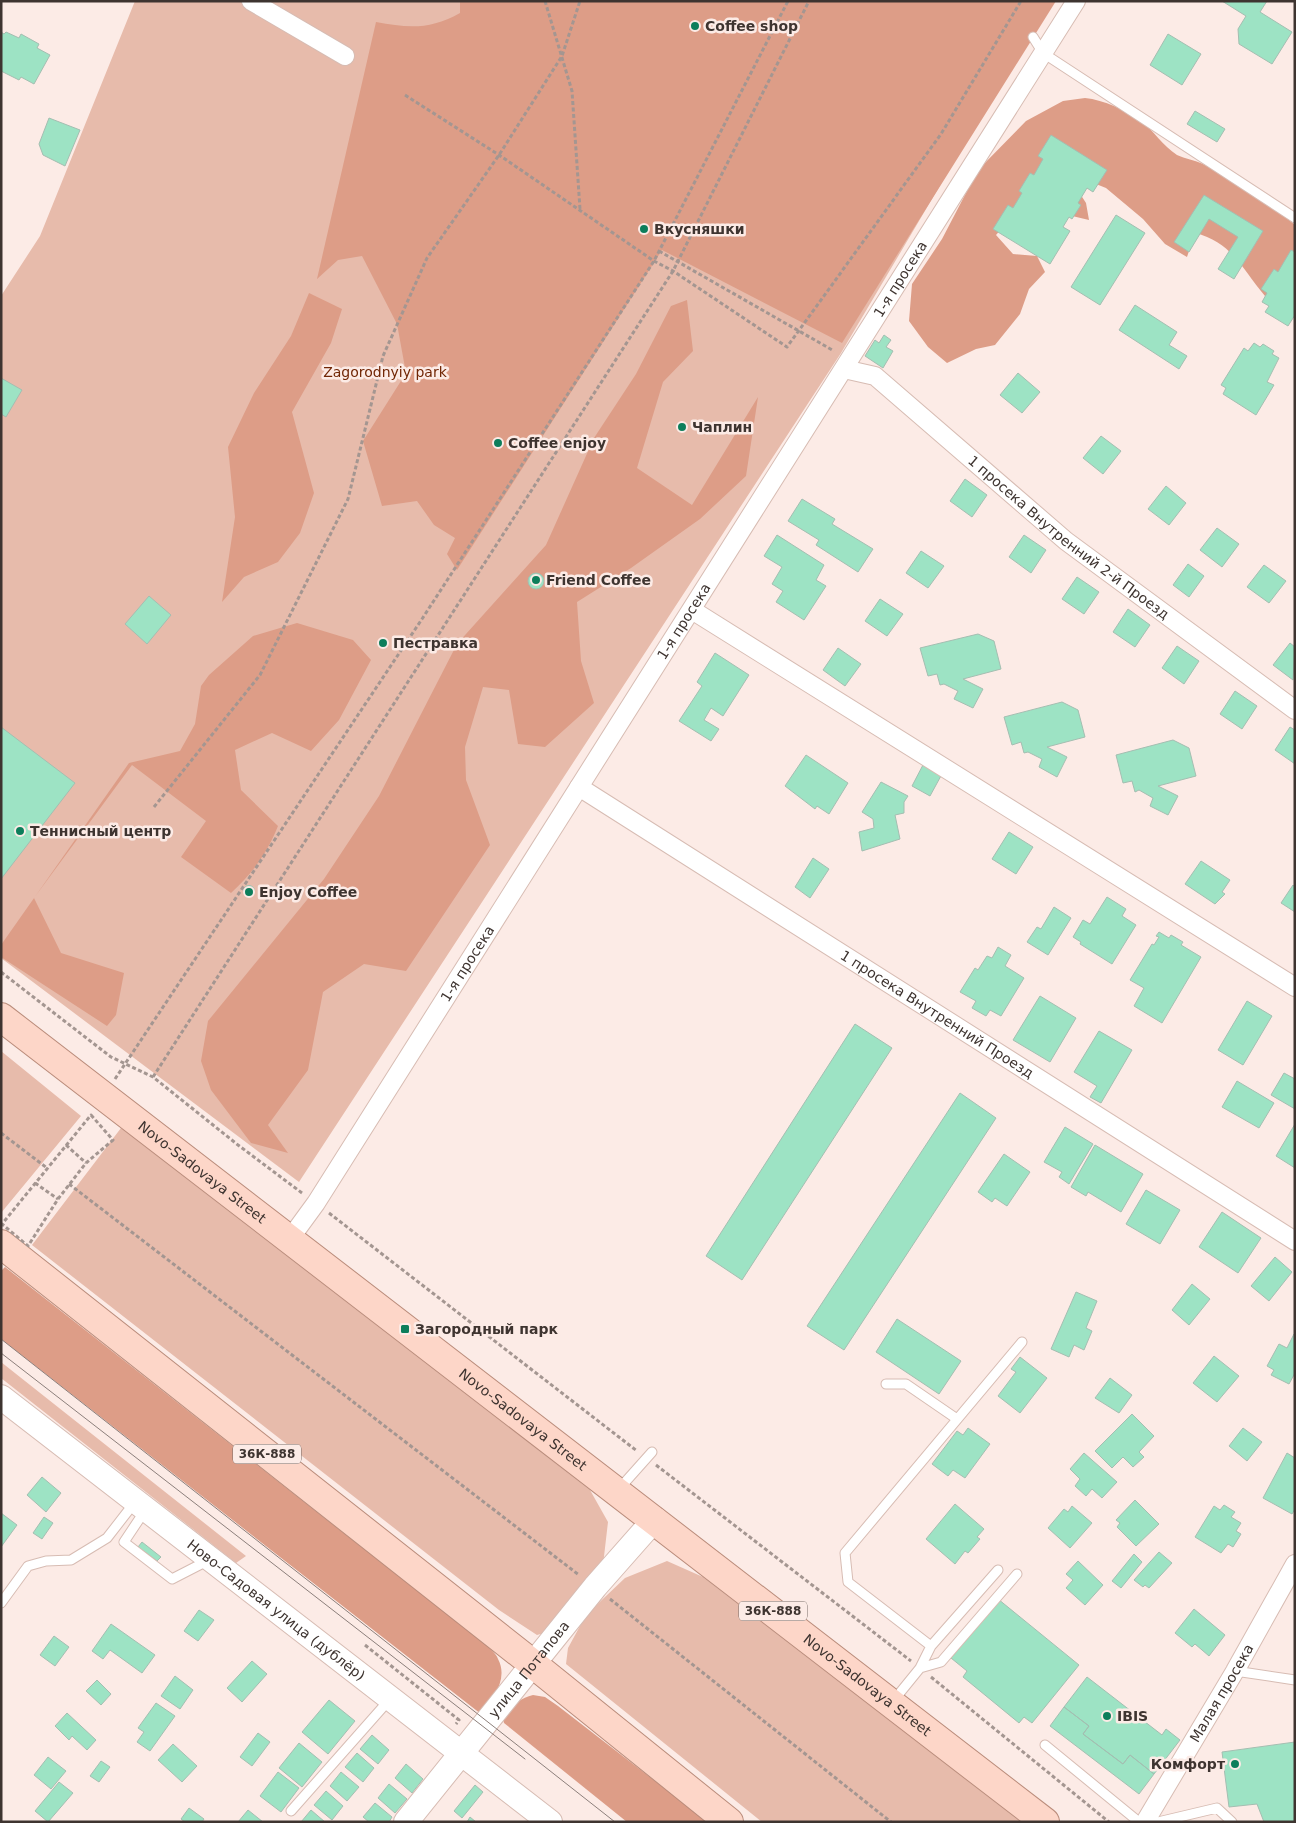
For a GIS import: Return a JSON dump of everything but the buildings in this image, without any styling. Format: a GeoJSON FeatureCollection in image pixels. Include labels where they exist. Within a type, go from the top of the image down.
{"type":"FeatureCollection","features":[{"type":"Feature","properties":{"kind":"main road","name":"Novo-Sadovaya Street"},"geometry":{"type":"LineString","coordinates":[[1,1017],[97,1106],[289,1240],[618,1490],[1045,1822]]}},
{"type":"Feature","properties":{"kind":"main road","name":"36К-888"},"geometry":{"type":"LineString","coordinates":[[1,1244],[534,1664],[729,1822]]}},
{"type":"Feature","properties":{"kind":"street"},"geometry":{"type":"LineString","coordinates":[[251,1],[345,56]]}},
{"type":"Feature","properties":{"kind":"street","name":"1-я просека"},"geometry":{"type":"LineString","coordinates":[[289,1240],[316,1203],[1076,1]]}},
{"type":"Feature","properties":{"kind":"street","name":"1 просека Внутренний 2-й Проезд"},"geometry":{"type":"LineString","coordinates":[[847,364],[875,376],[1066,540],[1295,710]]}},
{"type":"Feature","properties":{"kind":"street"},"geometry":{"type":"LineString","coordinates":[[692,610],[1295,987]]}},
{"type":"Feature","properties":{"kind":"street","name":"1 просека Внутренний Проезд"},"geometry":{"type":"LineString","coordinates":[[579,787],[1273,1225],[1295,1241]]}},
{"type":"Feature","properties":{"kind":"street","name":"Ново-Садовая улица (дублёр)"},"geometry":{"type":"LineString","coordinates":[[1,1397],[550,1822]]}},
{"type":"Feature","properties":{"kind":"street","name":"улица Потапова"},"geometry":{"type":"LineString","coordinates":[[406,1822],[460,1752],[534,1664],[595,1587],[655,1519]]}},
{"type":"Feature","properties":{"kind":"street","name":"Малая просека"},"geometry":{"type":"LineString","coordinates":[[1145,1822],[1235,1671],[1295,1564]]}},
{"type":"Feature","properties":{"kind":"lane"},"geometry":{"type":"LineString","coordinates":[[1033,37],[1043,53],[1295,218]]}},
{"type":"Feature","properties":{"kind":"lane"},"geometry":{"type":"LineString","coordinates":[[931,1646],[848,1582],[845,1553],[1022,1342]]}},
{"type":"Feature","properties":{"kind":"lane"},"geometry":{"type":"LineString","coordinates":[[886,1384],[906,1384],[957,1419]]}},
{"type":"Feature","properties":{"kind":"lane"},"geometry":{"type":"LineString","coordinates":[[618,1490],[650,1455]]}},
{"type":"Feature","properties":{"kind":"lane"},"geometry":{"type":"LineString","coordinates":[[141,1505],[124,1542],[172,1579],[211,1560]]}},
{"type":"Feature","properties":{"kind":"lane"},"geometry":{"type":"LineString","coordinates":[[1,1603],[28,1566],[46,1561],[71,1560],[107,1538],[141,1505]]}},
{"type":"Feature","properties":{"kind":"lane"},"geometry":{"type":"LineString","coordinates":[[892,1702],[920,1668],[931,1646],[998,1570]]}},
{"type":"Feature","properties":{"kind":"lane"},"geometry":{"type":"LineString","coordinates":[[920,1668],[941,1662],[1017,1574]]}},
{"type":"Feature","properties":{"kind":"lane"},"geometry":{"type":"LineString","coordinates":[[1235,1671],[1295,1680]]}},
{"type":"Feature","properties":{"kind":"lane"},"geometry":{"type":"LineString","coordinates":[[291,1812],[390,1699]]}},
{"type":"Feature","properties":{"kind":"lane"},"geometry":{"type":"LineString","coordinates":[[1045,1745],[1139,1822]]}},
{"type":"Feature","properties":{"kind":"lane"},"geometry":{"type":"LineString","coordinates":[[1158,1822],[1217,1808],[1232,1822]]}},
{"type":"Feature","properties":{"kind":"path"},"geometry":{"type":"LineString","coordinates":[[546,1],[572,91],[580,210]]}},
{"type":"Feature","properties":{"kind":"path"},"geometry":{"type":"LineString","coordinates":[[154,808],[260,675],[348,499],[383,356],[427,258],[499,155],[562,56],[580,1]]}},
{"type":"Feature","properties":{"kind":"path"},"geometry":{"type":"LineString","coordinates":[[97,1106],[113,1140],[86,1163],[69,1184],[28,1246],[2,1224],[97,1106],[124,1062],[422,619],[654,261],[788,1]]}},
{"type":"Feature","properties":{"kind":"path"},"geometry":{"type":"LineString","coordinates":[[154,1077],[673,271],[809,1]]}},
{"type":"Feature","properties":{"kind":"path"},"geometry":{"type":"LineString","coordinates":[[405,95],[499,155],[654,261],[673,271],[787,347],[941,134],[1021,1]]}},
{"type":"Feature","properties":{"kind":"path"},"geometry":{"type":"LineString","coordinates":[[659,251],[798,332],[847,364]]}},
{"type":"Feature","properties":{"kind":"path"},"geometry":{"type":"LineString","coordinates":[[1,972],[111,1057],[154,1077],[238,1145],[650,1455],[920,1668],[1109,1822]]}},
{"type":"Feature","properties":{"kind":"path"},"geometry":{"type":"LineString","coordinates":[[1,1133],[47,1168]]}},
{"type":"Feature","properties":{"kind":"path"},"geometry":{"type":"LineString","coordinates":[[66,1145],[86,1163]]}},
{"type":"Feature","properties":{"kind":"path"},"geometry":{"type":"LineString","coordinates":[[35,1183],[58,1199]]}},
{"type":"Feature","properties":{"kind":"path"},"geometry":{"type":"LineString","coordinates":[[69,1184],[595,1587],[891,1822]]}},
{"type":"Feature","properties":{"kind":"green space","name":"Zagorodnyiy park"},"geometry":{"type":"Polygon","coordinates":[[[135,1],[1049,1],[841,353],[299,1182],[1,958],[1,296],[40,236],[135,1]]]}},
{"type":"Feature","properties":{"kind":"green space"},"geometry":{"type":"Polygon","coordinates":[[[1,1051],[81,1116],[1,1213],[1,1051]]]}},
{"type":"Feature","properties":{"kind":"green space"},"geometry":{"type":"Polygon","coordinates":[[[121,1128],[590,1490],[608,1522],[603,1565],[562,1628],[537,1635],[499,1610],[32,1245],[121,1128]]]}},
{"type":"Feature","properties":{"kind":"green space"},"geometry":{"type":"Polygon","coordinates":[[[1,1362],[246,1556],[236,1563],[1,1378],[1,1362]]]}},
{"type":"Feature","properties":{"kind":"green space"},"geometry":{"type":"Polygon","coordinates":[[[667,1561],[703,1577],[1021,1822],[762,1822],[566,1664],[568,1648],[586,1615],[625,1578],[667,1561]]]}},
{"type":"Feature","properties":{"kind":"shaded area"},"geometry":{"type":"Polygon","coordinates":[[[460,1],[1056,1],[842,343],[662,250],[457,570],[447,554],[455,538],[434,525],[417,501],[382,506],[363,441],[406,373],[397,324],[362,256],[338,260],[317,279],[376,22],[398,26],[429,25],[449,19],[460,13],[460,1]]]}},
{"type":"Feature","properties":{"kind":"shaded area"},"geometry":{"type":"Polygon","coordinates":[[[1085,98],[1122,109],[1146,125],[1177,155],[1200,163],[1227,177],[1262,199],[1295,225],[1295,296],[1265,296],[1235,258],[1208,237],[1195,233],[1187,257],[1165,244],[1143,219],[1106,188],[1066,172],[1086,203],[1089,220],[1051,211],[1019,209],[996,235],[1013,254],[1037,256],[1045,272],[1029,289],[1020,314],[995,345],[976,349],[947,363],[928,347],[909,321],[912,284],[942,239],[978,170],[1026,121],[1063,101],[1085,98]]]}},
{"type":"Feature","properties":{"kind":"shaded area"},"geometry":{"type":"Polygon","coordinates":[[[309,293],[342,309],[331,343],[292,412],[314,493],[300,533],[278,562],[244,577],[222,602],[235,517],[228,447],[254,393],[291,336],[309,293]]]}},
{"type":"Feature","properties":{"kind":"shaded area"},"geometry":{"type":"Polygon","coordinates":[[[687,300],[693,351],[663,382],[637,468],[692,505],[758,397],[746,476],[700,519],[631,568],[577,602],[581,661],[594,703],[545,747],[518,744],[509,690],[483,687],[465,747],[466,780],[490,845],[406,971],[364,964],[323,992],[308,1070],[268,1125],[288,1153],[251,1143],[211,1090],[201,1061],[208,1021],[324,879],[379,796],[457,644],[546,545],[594,438],[636,374],[671,306],[687,300]]]}},
{"type":"Feature","properties":{"kind":"shaded area"},"geometry":{"type":"Polygon","coordinates":[[[297,623],[353,640],[371,660],[339,720],[311,751],[272,733],[235,750],[241,790],[278,826],[259,862],[231,893],[181,857],[206,821],[132,765],[35,896],[129,763],[180,751],[195,724],[201,686],[209,675],[253,636],[297,623]]]}},
{"type":"Feature","properties":{"kind":"shaded area"},"geometry":{"type":"Polygon","coordinates":[[[34,898],[61,953],[124,973],[116,1015],[107,1026],[1,957],[1,945],[34,898]]]}},
{"type":"Feature","properties":{"kind":"shaded area"},"geometry":{"type":"Polygon","coordinates":[[[5,1267],[485,1644],[497,1657],[502,1674],[498,1689],[481,1714],[1,1339],[1,1271],[5,1267]]]}},
{"type":"Feature","properties":{"kind":"shaded area"},"geometry":{"type":"Polygon","coordinates":[[[533,1695],[545,1697],[558,1706],[708,1822],[627,1822],[504,1723],[503,1719],[512,1707],[519,1701],[533,1695]]]}},
{"type":"Feature","properties":{"kind":"tram line"},"geometry":{"type":"LineString","coordinates":[[1,1339],[615,1822]]}},
{"type":"Feature","properties":{"kind":"tram line"},"geometry":{"type":"LineString","coordinates":[[1,1353],[525,1759]]}},
{"type":"Feature","properties":{"kind":"place","name":"Coffee shop"},"geometry":{"type":"Point","coordinates":[695,26]}},
{"type":"Feature","properties":{"kind":"place","name":"Вкусняшки"},"geometry":{"type":"Point","coordinates":[644,229]}},
{"type":"Feature","properties":{"kind":"place","name":"Чаплин"},"geometry":{"type":"Point","coordinates":[682,427]}},
{"type":"Feature","properties":{"kind":"place","name":"Coffee enjoy"},"geometry":{"type":"Point","coordinates":[498,443]}},
{"type":"Feature","properties":{"kind":"place","name":"Friend Coffee"},"geometry":{"type":"Point","coordinates":[536,580]}},
{"type":"Feature","properties":{"kind":"place","name":"Пестравка"},"geometry":{"type":"Point","coordinates":[383,643]}},
{"type":"Feature","properties":{"kind":"place","name":"Теннисный центр"},"geometry":{"type":"Point","coordinates":[20,831]}},
{"type":"Feature","properties":{"kind":"place","name":"Enjoy Coffee"},"geometry":{"type":"Point","coordinates":[249,892]}},
{"type":"Feature","properties":{"kind":"place","name":"Загородный парк"},"geometry":{"type":"Point","coordinates":[405,1329]}},
{"type":"Feature","properties":{"kind":"place","name":"IBIS"},"geometry":{"type":"Point","coordinates":[1107,1716]}},
{"type":"Feature","properties":{"kind":"place","name":"Комфорт"},"geometry":{"type":"Point","coordinates":[1235,1764]}}]}
